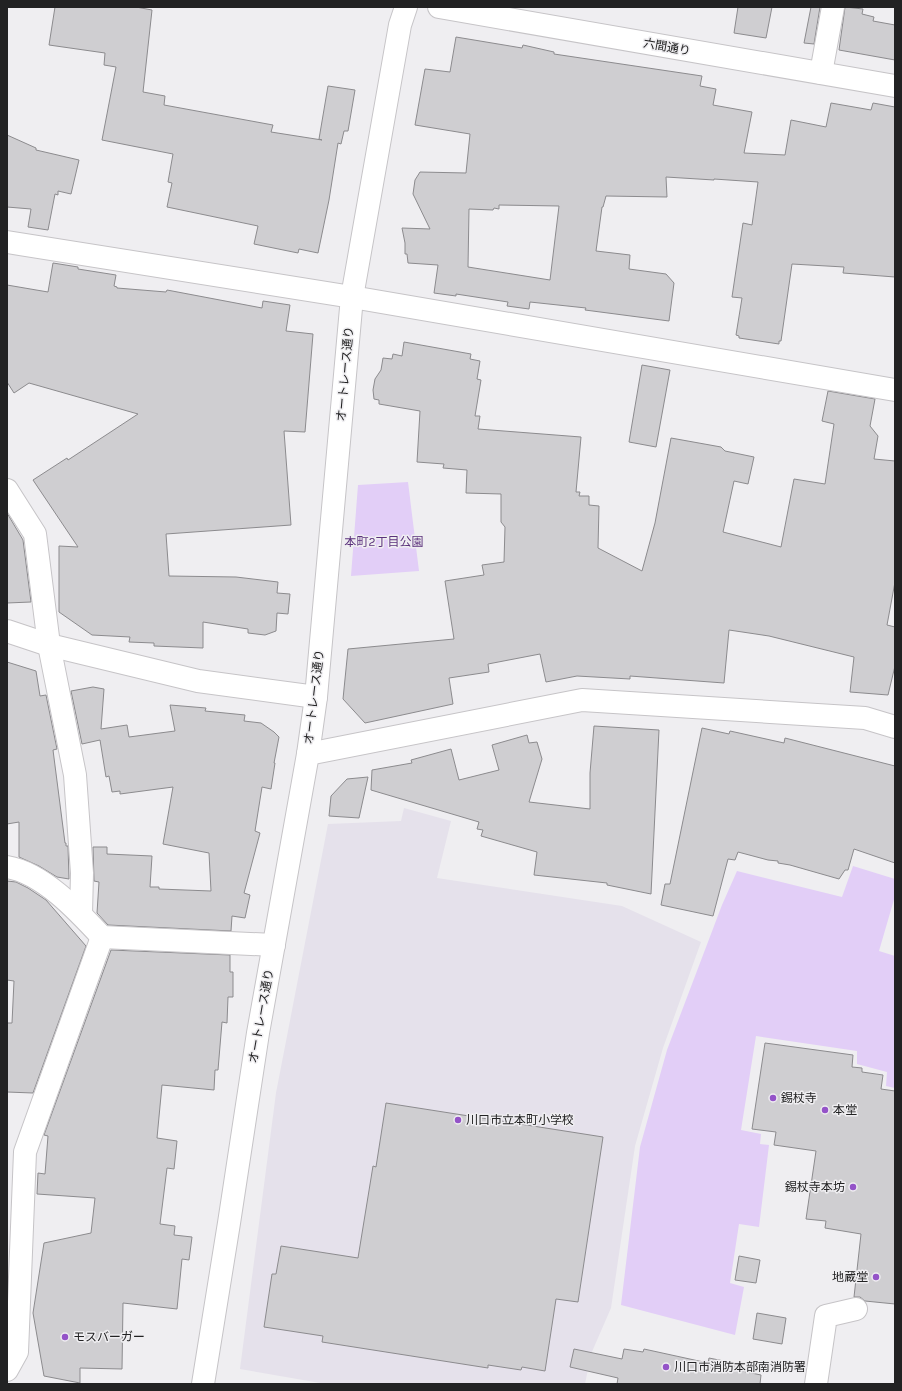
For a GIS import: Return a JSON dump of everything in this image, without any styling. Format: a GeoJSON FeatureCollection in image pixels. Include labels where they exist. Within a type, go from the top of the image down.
{"type":"FeatureCollection","features":[{"type":"Feature","properties":{"kind":"street","name":"オートレース通り"},"geometry":{"type":"LineString","coordinates":[[202,1384],[258,1033],[308,754],[316,697],[352,297],[400,25],[406,7]]}},
{"type":"Feature","properties":{"kind":"street","name":"六間通り"},"geometry":{"type":"LineString","coordinates":[[439,7],[895,86]]}},
{"type":"Feature","properties":{"kind":"street"},"geometry":{"type":"LineString","coordinates":[[820,73],[833,7]]}},
{"type":"Feature","properties":{"kind":"street"},"geometry":{"type":"LineString","coordinates":[[7,242],[352,297],[895,390]]}},
{"type":"Feature","properties":{"kind":"street"},"geometry":{"type":"LineString","coordinates":[[7,490],[36,534],[49,645],[75,775],[82,873],[80,914]]}},
{"type":"Feature","properties":{"kind":"street"},"geometry":{"type":"LineString","coordinates":[[7,631],[49,645],[198,681],[316,697]]}},
{"type":"Feature","properties":{"kind":"street"},"geometry":{"type":"LineString","coordinates":[[308,754],[582,700],[865,718],[895,727]]}},
{"type":"Feature","properties":{"kind":"street"},"geometry":{"type":"LineString","coordinates":[[7,867],[13,868],[43,882],[80,914],[102,936],[274,945]]}},
{"type":"Feature","properties":{"kind":"street"},"geometry":{"type":"LineString","coordinates":[[7,1370],[16,1352],[25,1152],[102,936]]}},
{"type":"Feature","properties":{"kind":"street"},"geometry":{"type":"LineString","coordinates":[[816,1384],[826,1316],[856,1309]]}},
{"type":"Feature","properties":{"kind":"shaded area","name":"川口市立本町小学校"},"geometry":{"type":"Polygon","coordinates":[[[404,808],[451,821],[437,878],[622,906],[701,942],[663,1048],[635,1146],[611,1308],[591,1354],[585,1384],[326,1384],[240,1369],[276,1093],[328,824],[401,821],[404,808]]]}},
{"type":"Feature","properties":{"kind":"green space","name":"本町2丁目公園"},"geometry":{"type":"Polygon","coordinates":[[[408,482],[419,571],[351,576],[358,485],[408,482]]]}},
{"type":"Feature","properties":{"kind":"green space"},"geometry":{"type":"Polygon","coordinates":[[[853,866],[895,879],[895,896],[879,951],[895,956],[895,1088],[886,1086],[887,1072],[857,1064],[857,1051],[756,1036],[741,1130],[761,1134],[760,1144],[769,1145],[759,1227],[739,1224],[730,1283],[744,1287],[735,1335],[621,1305],[640,1147],[667,1050],[722,905],[737,871],[842,897],[853,866]]]}},
{"type":"Feature","properties":{"kind":"building"},"geometry":{"type":"Polygon","coordinates":[[[55,7],[136,7],[152,10],[143,92],[165,96],[164,105],[273,125],[271,132],[322,140],[319,139],[328,86],[355,90],[348,131],[344,131],[341,144],[338,143],[329,200],[318,253],[299,249],[298,253],[254,244],[258,226],[167,207],[172,183],[168,182],[173,154],[102,140],[116,67],[104,65],[105,53],[49,45],[55,7]]]}},
{"type":"Feature","properties":{"kind":"building"},"geometry":{"type":"Polygon","coordinates":[[[738,7],[772,7],[766,38],[734,33],[738,7]]]}},
{"type":"Feature","properties":{"kind":"building"},"geometry":{"type":"Polygon","coordinates":[[[811,7],[820,7],[814,44],[804,43],[811,7]]]}},
{"type":"Feature","properties":{"kind":"building"},"geometry":{"type":"Polygon","coordinates":[[[845,7],[863,9],[862,14],[874,17],[873,21],[895,25],[895,60],[839,50],[845,7]]]}},
{"type":"Feature","properties":{"kind":"building"},"geometry":{"type":"Polygon","coordinates":[[[456,37],[522,48],[523,45],[554,52],[554,54],[702,76],[700,86],[716,89],[713,105],[752,112],[744,153],[785,155],[791,120],[826,127],[831,103],[871,110],[873,103],[895,107],[895,277],[843,273],[844,267],[792,264],[781,341],[779,341],[779,344],[739,338],[739,336],[736,335],[742,298],[732,297],[743,223],[752,225],[758,182],[666,177],[667,197],[606,196],[602,207],[596,251],[630,255],[629,269],[666,274],[674,283],[669,321],[585,310],[586,308],[530,302],[529,309],[507,306],[508,302],[456,294],[456,296],[434,293],[438,265],[408,263],[407,254],[405,254],[405,243],[402,228],[430,229],[413,194],[415,180],[420,172],[466,173],[470,134],[415,125],[425,69],[450,72],[456,37]],[[499,205],[499,209],[494,208],[493,210],[469,209],[468,267],[550,280],[559,206],[499,205]]]}},
{"type":"Feature","properties":{"kind":"building"},"geometry":{"type":"Polygon","coordinates":[[[7,135],[36,148],[36,150],[79,160],[71,194],[58,191],[58,195],[55,194],[48,230],[28,227],[31,209],[7,207],[7,135]]]}},
{"type":"Feature","properties":{"kind":"building"},"geometry":{"type":"Polygon","coordinates":[[[53,263],[78,267],[78,269],[116,275],[114,286],[117,288],[166,292],[167,290],[262,308],[263,301],[290,305],[286,331],[313,334],[305,432],[284,431],[291,525],[166,534],[169,576],[236,577],[278,582],[277,593],[290,594],[288,614],[277,613],[276,631],[265,635],[248,633],[248,629],[203,622],[203,648],[154,646],[154,643],[129,642],[130,637],[92,635],[59,612],[59,546],[78,547],[33,480],[67,458],[68,460],[138,414],[29,383],[14,393],[7,382],[7,285],[48,292],[53,263]]]}},
{"type":"Feature","properties":{"kind":"building"},"geometry":{"type":"Polygon","coordinates":[[[404,342],[471,354],[470,359],[480,361],[477,379],[481,380],[475,416],[480,416],[478,429],[581,437],[576,492],[580,492],[579,496],[589,496],[589,505],[599,506],[598,548],[642,571],[655,523],[671,438],[721,447],[725,451],[754,457],[748,484],[734,481],[723,532],[781,547],[794,479],[825,484],[834,424],[822,421],[828,391],[875,399],[870,426],[878,436],[874,459],[895,461],[895,582],[887,625],[895,627],[895,666],[888,695],[850,692],[854,657],[769,636],[729,630],[724,683],[630,676],[630,679],[577,676],[546,682],[540,654],[488,664],[489,672],[449,678],[453,704],[365,723],[343,699],[348,649],[454,639],[445,581],[484,575],[482,565],[504,562],[505,527],[501,522],[501,494],[466,493],[467,470],[443,468],[444,464],[417,462],[420,411],[379,404],[379,400],[374,399],[373,390],[375,379],[381,370],[383,358],[392,359],[393,354],[402,356],[404,342]]]}},
{"type":"Feature","properties":{"kind":"building"},"geometry":{"type":"Polygon","coordinates":[[[642,365],[670,370],[656,447],[629,442],[642,365]]]}},
{"type":"Feature","properties":{"kind":"building"},"geometry":{"type":"Polygon","coordinates":[[[7,513],[23,540],[31,602],[7,603],[7,513]]]}},
{"type":"Feature","properties":{"kind":"building"},"geometry":{"type":"Polygon","coordinates":[[[7,662],[36,671],[40,696],[46,695],[57,749],[53,750],[65,843],[66,846],[68,846],[69,879],[57,877],[39,866],[19,857],[19,822],[7,824],[7,662]]]}},
{"type":"Feature","properties":{"kind":"building"},"geometry":{"type":"Polygon","coordinates":[[[93,687],[104,689],[101,729],[127,725],[129,737],[175,731],[170,705],[206,708],[205,711],[245,715],[244,721],[261,723],[279,737],[271,789],[262,787],[255,831],[260,833],[244,893],[250,895],[245,918],[232,916],[231,931],[108,925],[97,913],[99,882],[94,881],[93,847],[107,847],[107,854],[152,856],[150,887],[159,887],[159,889],[211,891],[209,853],[163,844],[173,787],[120,794],[120,791],[112,792],[109,776],[106,777],[100,740],[82,744],[71,691],[93,687]]]}},
{"type":"Feature","properties":{"kind":"building"},"geometry":{"type":"Polygon","coordinates":[[[594,726],[659,730],[651,894],[607,885],[607,883],[534,875],[537,852],[481,836],[483,830],[477,829],[479,822],[371,790],[372,770],[412,763],[411,760],[451,749],[459,780],[499,770],[492,745],[527,735],[529,743],[537,742],[542,759],[529,802],[590,809],[590,773],[594,726]]]}},
{"type":"Feature","properties":{"kind":"building"},"geometry":{"type":"Polygon","coordinates":[[[702,728],[729,734],[730,731],[784,743],[785,738],[895,766],[895,863],[854,849],[848,870],[845,870],[839,879],[778,863],[778,861],[768,860],[738,852],[735,860],[728,859],[713,916],[661,905],[665,884],[670,884],[702,728]]]}},
{"type":"Feature","properties":{"kind":"building"},"geometry":{"type":"Polygon","coordinates":[[[368,777],[359,818],[329,816],[331,796],[347,779],[368,777]]]}},
{"type":"Feature","properties":{"kind":"building"},"geometry":{"type":"Polygon","coordinates":[[[7,881],[16,882],[46,900],[86,946],[33,1093],[7,1092],[7,1023],[12,1023],[14,981],[7,980],[7,881]]]}},
{"type":"Feature","properties":{"kind":"building"},"geometry":{"type":"Polygon","coordinates":[[[111,950],[230,955],[230,972],[233,972],[233,997],[228,997],[227,1023],[222,1022],[218,1070],[215,1070],[214,1090],[162,1085],[157,1138],[177,1141],[174,1169],[167,1168],[160,1224],[175,1226],[174,1235],[192,1237],[189,1260],[182,1259],[177,1309],[123,1303],[122,1369],[80,1368],[80,1383],[44,1376],[33,1313],[44,1243],[91,1233],[95,1198],[37,1194],[38,1173],[45,1174],[48,1136],[44,1135],[111,950]]]}},
{"type":"Feature","properties":{"kind":"building"},"geometry":{"type":"Polygon","coordinates":[[[765,1043],[853,1055],[852,1067],[862,1068],[862,1072],[883,1075],[881,1089],[895,1091],[895,1304],[865,1301],[860,1297],[854,1297],[861,1234],[825,1228],[826,1221],[806,1219],[816,1151],[774,1145],[776,1132],[752,1129],[765,1043]]]}},
{"type":"Feature","properties":{"kind":"building"},"geometry":{"type":"Polygon","coordinates":[[[386,1103],[603,1137],[578,1302],[556,1299],[545,1371],[522,1367],[521,1370],[488,1365],[488,1368],[322,1342],[323,1336],[264,1327],[272,1274],[276,1274],[281,1246],[358,1258],[373,1166],[376,1167],[386,1103]]]}},
{"type":"Feature","properties":{"kind":"building"},"geometry":{"type":"Polygon","coordinates":[[[739,1256],[760,1260],[756,1283],[735,1280],[739,1256]]]}},
{"type":"Feature","properties":{"kind":"building"},"geometry":{"type":"Polygon","coordinates":[[[757,1313],[786,1318],[782,1344],[753,1339],[757,1313]]]}},
{"type":"Feature","properties":{"kind":"building","name":"川口市消防本部南消防署"},"geometry":{"type":"Polygon","coordinates":[[[574,1349],[622,1359],[624,1349],[643,1352],[644,1349],[708,1363],[709,1358],[739,1364],[737,1370],[761,1375],[760,1384],[617,1384],[618,1378],[570,1367],[574,1349]]]}},
{"type":"Feature","properties":{"kind":"place","name":"錫杖寺"},"geometry":{"type":"Point","coordinates":[773,1098]}},
{"type":"Feature","properties":{"kind":"place","name":"本堂"},"geometry":{"type":"Point","coordinates":[825,1110]}},
{"type":"Feature","properties":{"kind":"place","name":"川口市立本町小学校"},"geometry":{"type":"Point","coordinates":[458,1120]}},
{"type":"Feature","properties":{"kind":"place","name":"錫杖寺本坊"},"geometry":{"type":"Point","coordinates":[853,1187]}},
{"type":"Feature","properties":{"kind":"place","name":"地蔵堂"},"geometry":{"type":"Point","coordinates":[876,1277]}},
{"type":"Feature","properties":{"kind":"place","name":"モスバーガー"},"geometry":{"type":"Point","coordinates":[65,1337]}},
{"type":"Feature","properties":{"kind":"place","name":"川口市消防本部南消防署"},"geometry":{"type":"Point","coordinates":[666,1367]}}]}
